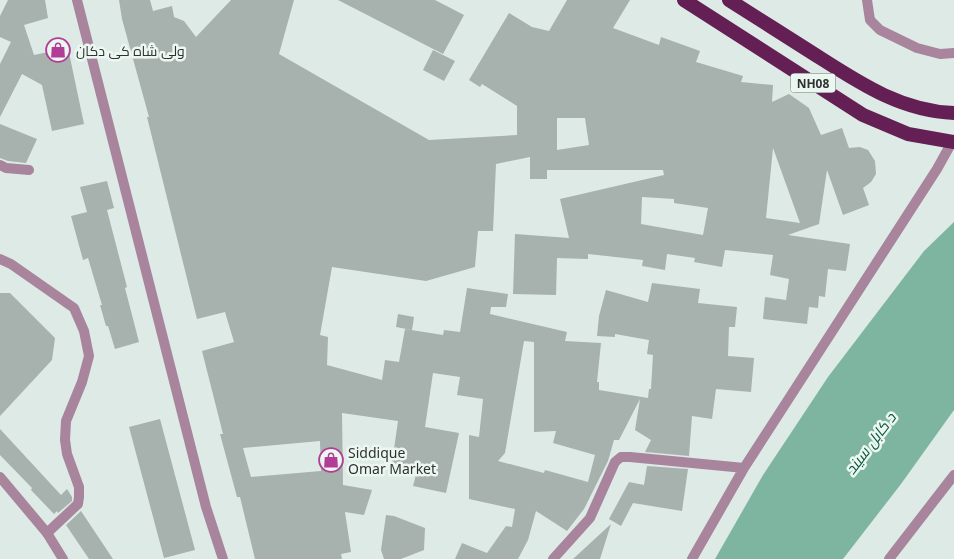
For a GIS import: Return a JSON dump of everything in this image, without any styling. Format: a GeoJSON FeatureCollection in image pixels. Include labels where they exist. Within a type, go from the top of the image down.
{"type":"FeatureCollection","features":[{"type":"Feature","properties":{"kind":"highway","name":"NH08"},"geometry":{"type":"LineString","coordinates":[[684,0],[864,115],[908,134],[953,142]]}},
{"type":"Feature","properties":{"kind":"highway","name":"NH08"},"geometry":{"type":"LineString","coordinates":[[729,0],[861,84],[915,108],[954,113]]}},
{"type":"Feature","properties":{"kind":"street"},"geometry":{"type":"LineString","coordinates":[[77,0],[206,506],[223,559]]}},
{"type":"Feature","properties":{"kind":"street"},"geometry":{"type":"LineString","coordinates":[[867,0],[870,20],[880,30],[917,48],[940,54],[954,53]]}},
{"type":"Feature","properties":{"kind":"street"},"geometry":{"type":"LineString","coordinates":[[692,559],[744,468],[953,142]]}},
{"type":"Feature","properties":{"kind":"street"},"geometry":{"type":"LineString","coordinates":[[0,165],[6,168],[29,170]]}},
{"type":"Feature","properties":{"kind":"street"},"geometry":{"type":"LineString","coordinates":[[0,259],[11,264],[74,308],[84,330],[89,356],[82,382],[66,422],[65,440],[67,454],[79,487],[80,498],[78,504],[47,533]]}},
{"type":"Feature","properties":{"kind":"street"},"geometry":{"type":"LineString","coordinates":[[553,559],[590,518],[616,462],[621,457],[744,468]]}},
{"type":"Feature","properties":{"kind":"street"},"geometry":{"type":"LineString","coordinates":[[889,559],[954,475]]}},
{"type":"Feature","properties":{"kind":"street"},"geometry":{"type":"LineString","coordinates":[[0,476],[47,533],[63,559]]}},
{"type":"Feature","properties":{"kind":"water","name":"د کابل سيند"},"geometry":{"type":"Polygon","coordinates":[[[954,222],[954,410],[901,484],[843,559],[715,559],[763,475],[828,377],[924,251],[954,222]]]}},
{"type":"Feature","properties":{"kind":"building"},"geometry":{"type":"Polygon","coordinates":[[[8,0],[45,0],[48,18],[24,25],[34,55],[68,48],[84,124],[52,131],[42,85],[22,74],[0,117],[0,64],[11,42],[0,37],[0,16],[8,0]]]}},
{"type":"Feature","properties":{"kind":"building"},"geometry":{"type":"Polygon","coordinates":[[[119,0],[150,0],[153,11],[172,6],[174,17],[184,21],[196,37],[231,0],[294,0],[279,54],[429,140],[517,135],[517,106],[482,84],[480,87],[469,80],[509,13],[532,27],[549,31],[567,0],[630,0],[613,28],[659,45],[661,37],[700,51],[696,62],[743,76],[741,82],[773,85],[772,102],[789,94],[809,108],[821,135],[842,128],[849,148],[860,147],[868,150],[875,161],[876,174],[871,182],[863,188],[869,205],[843,215],[827,170],[819,224],[788,235],[850,244],[846,271],[828,269],[825,297],[819,296],[818,308],[809,307],[807,324],[763,319],[765,297],[786,300],[789,279],[770,275],[773,255],[725,250],[722,267],[694,262],[695,258],[667,254],[665,270],[642,266],[643,260],[588,254],[588,259],[557,258],[556,295],[513,294],[515,234],[569,238],[560,199],[664,175],[663,170],[547,170],[547,179],[530,179],[530,157],[496,164],[493,231],[478,231],[475,267],[426,281],[332,267],[320,335],[328,337],[327,365],[382,380],[385,360],[399,362],[405,329],[443,335],[444,330],[460,332],[467,288],[508,294],[506,307],[491,307],[490,314],[567,332],[565,341],[601,343],[597,382],[599,382],[599,390],[648,398],[649,389],[651,389],[653,355],[647,354],[649,340],[615,334],[615,337],[597,336],[599,316],[606,290],[648,302],[652,283],[700,289],[698,303],[737,307],[735,327],[729,327],[728,356],[754,358],[751,392],[716,389],[712,419],[692,416],[689,456],[645,452],[651,440],[635,430],[640,399],[619,440],[614,440],[608,461],[584,509],[567,531],[536,511],[528,540],[518,559],[455,559],[462,543],[487,553],[506,526],[512,527],[515,509],[469,499],[469,435],[479,437],[483,399],[457,395],[460,377],[433,373],[425,427],[459,433],[446,493],[413,486],[418,467],[392,463],[398,421],[342,413],[343,485],[372,490],[364,515],[345,512],[351,552],[341,554],[342,559],[255,559],[240,497],[237,497],[220,434],[223,434],[202,351],[234,342],[225,312],[197,319],[147,117],[149,117],[122,19],[119,0]],[[557,118],[557,150],[589,145],[585,118],[557,118]],[[773,148],[766,218],[800,223],[773,148]],[[642,197],[641,224],[703,235],[708,208],[674,203],[674,199],[642,197]],[[524,341],[505,453],[498,461],[544,473],[545,470],[588,482],[595,455],[553,443],[556,431],[534,432],[534,342],[524,341]],[[320,441],[243,448],[251,477],[321,471],[320,441]]]}},
{"type":"Feature","properties":{"kind":"building"},"geometry":{"type":"Polygon","coordinates":[[[338,0],[435,0],[464,15],[443,54],[338,0]]]}},
{"type":"Feature","properties":{"kind":"building"},"geometry":{"type":"Polygon","coordinates":[[[433,50],[455,61],[444,81],[423,70],[433,50]]]}},
{"type":"Feature","properties":{"kind":"building"},"geometry":{"type":"Polygon","coordinates":[[[0,124],[37,139],[26,163],[0,158],[0,124]]]}},
{"type":"Feature","properties":{"kind":"building"},"geometry":{"type":"Polygon","coordinates":[[[107,181],[114,208],[107,210],[139,342],[115,349],[108,326],[106,326],[100,305],[102,305],[88,258],[83,260],[71,216],[87,212],[80,187],[107,181]]]}},
{"type":"Feature","properties":{"kind":"building"},"geometry":{"type":"Polygon","coordinates":[[[0,293],[10,293],[55,338],[52,360],[0,416],[0,293]]]}},
{"type":"Feature","properties":{"kind":"building"},"geometry":{"type":"Polygon","coordinates":[[[398,314],[414,317],[412,330],[396,327],[398,314]]]}},
{"type":"Feature","properties":{"kind":"building"},"geometry":{"type":"Polygon","coordinates":[[[160,419],[195,550],[164,558],[129,427],[160,419]]]}},
{"type":"Feature","properties":{"kind":"building"},"geometry":{"type":"Polygon","coordinates":[[[0,429],[61,495],[67,489],[72,497],[72,501],[58,513],[57,511],[54,514],[0,455],[0,429]]]}},
{"type":"Feature","properties":{"kind":"building"},"geometry":{"type":"Polygon","coordinates":[[[647,466],[688,469],[682,511],[633,503],[621,526],[609,519],[629,482],[644,485],[647,466]]]}},
{"type":"Feature","properties":{"kind":"building"},"geometry":{"type":"Polygon","coordinates":[[[81,511],[113,559],[89,559],[66,525],[81,511]]]}},
{"type":"Feature","properties":{"kind":"building"},"geometry":{"type":"Polygon","coordinates":[[[386,515],[394,516],[425,528],[424,550],[401,559],[384,559],[381,550],[386,515]]]}},
{"type":"Feature","properties":{"kind":"building"},"geometry":{"type":"Polygon","coordinates":[[[611,524],[600,559],[573,559],[611,524]]]}},
{"type":"Feature","properties":{"kind":"place","name":"ولی شاہ کی دکان"},"geometry":{"type":"Point","coordinates":[58,50]}},
{"type":"Feature","properties":{"kind":"place","name":"Siddique Omar Market"},"geometry":{"type":"Point","coordinates":[331,460]}}]}
